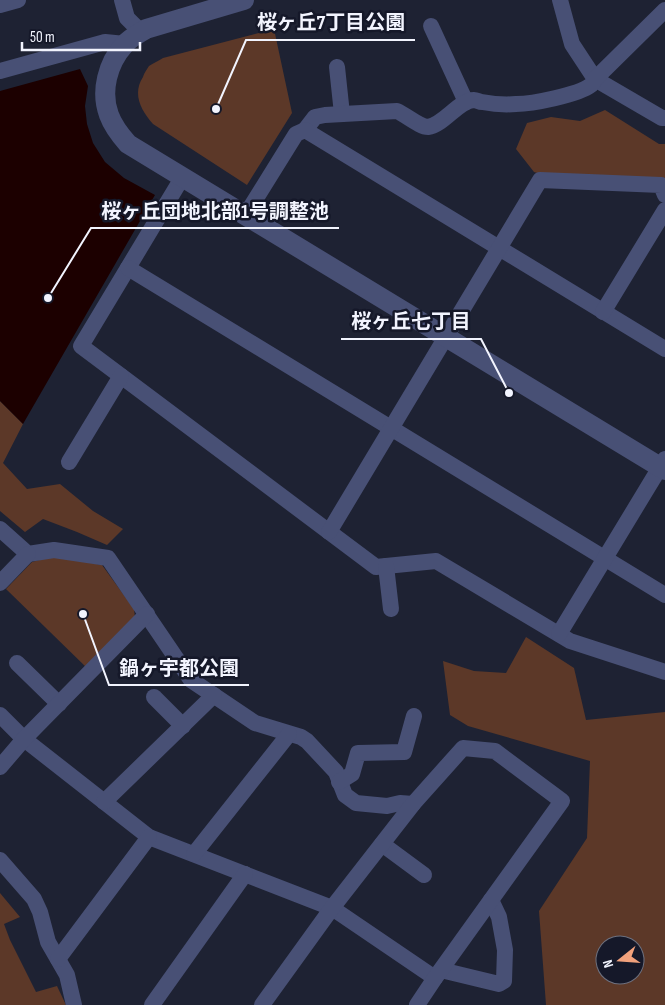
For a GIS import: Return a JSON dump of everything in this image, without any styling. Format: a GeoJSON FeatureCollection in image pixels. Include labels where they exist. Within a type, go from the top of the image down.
{"type":"FeatureCollection","features":[{"type":"Feature","properties":{"kind":"street"},"geometry":{"type":"LineString","coordinates":[[0,5],[18,0]]}},
{"type":"Feature","properties":{"kind":"street"},"geometry":{"type":"LineString","coordinates":[[122,0],[127,18],[141,32]]}},
{"type":"Feature","properties":{"kind":"street"},"geometry":{"type":"LineString","coordinates":[[244,0],[219,4],[146,29],[125,44],[115,56],[109,69],[106,84],[105,100],[116,129],[128,144],[182,178],[446,338],[663,466],[560,634]]}},
{"type":"Feature","properties":{"kind":"street"},"geometry":{"type":"LineString","coordinates":[[560,0],[572,44],[595,79],[665,118]]}},
{"type":"Feature","properties":{"kind":"street"},"geometry":{"type":"LineString","coordinates":[[245,216],[296,134],[305,130],[315,117],[397,111],[423,126],[429,127],[466,102],[473,100],[516,104],[550,99],[578,91],[592,85],[595,79],[665,10]]}},
{"type":"Feature","properties":{"kind":"street"},"geometry":{"type":"LineString","coordinates":[[431,26],[466,102]]}},
{"type":"Feature","properties":{"kind":"street"},"geometry":{"type":"LineString","coordinates":[[0,71],[105,42],[125,44]]}},
{"type":"Feature","properties":{"kind":"street"},"geometry":{"type":"LineString","coordinates":[[337,67],[342,114]]}},
{"type":"Feature","properties":{"kind":"street"},"geometry":{"type":"LineString","coordinates":[[305,130],[665,349]]}},
{"type":"Feature","properties":{"kind":"street"},"geometry":{"type":"LineString","coordinates":[[182,178],[81,346],[376,567],[436,561],[570,641],[665,672]]}},
{"type":"Feature","properties":{"kind":"street"},"geometry":{"type":"LineString","coordinates":[[329,532],[540,180],[662,185],[665,195]]}},
{"type":"Feature","properties":{"kind":"street"},"geometry":{"type":"LineString","coordinates":[[603,312],[665,210]]}},
{"type":"Feature","properties":{"kind":"street"},"geometry":{"type":"LineString","coordinates":[[128,268],[665,595]]}},
{"type":"Feature","properties":{"kind":"street"},"geometry":{"type":"LineString","coordinates":[[69,462],[121,376]]}},
{"type":"Feature","properties":{"kind":"street"},"geometry":{"type":"LineString","coordinates":[[0,529],[28,554]]}},
{"type":"Feature","properties":{"kind":"street"},"geometry":{"type":"LineString","coordinates":[[0,583],[28,554],[54,550],[108,558],[191,680],[255,723],[307,741],[336,772],[345,795],[356,803],[387,806],[400,803],[413,804]]}},
{"type":"Feature","properties":{"kind":"street"},"geometry":{"type":"LineString","coordinates":[[386,566],[391,609]]}},
{"type":"Feature","properties":{"kind":"street"},"geometry":{"type":"LineString","coordinates":[[0,767],[24,739],[147,614]]}},
{"type":"Feature","properties":{"kind":"street"},"geometry":{"type":"LineString","coordinates":[[17,662],[59,704]]}},
{"type":"Feature","properties":{"kind":"street"},"geometry":{"type":"LineString","coordinates":[[104,802],[214,695]]}},
{"type":"Feature","properties":{"kind":"street"},"geometry":{"type":"LineString","coordinates":[[154,697],[183,726]]}},
{"type":"Feature","properties":{"kind":"street"},"geometry":{"type":"LineString","coordinates":[[0,715],[24,739],[149,837],[332,908],[438,974],[499,984],[504,981],[505,950],[499,917],[491,900]]}},
{"type":"Feature","properties":{"kind":"street"},"geometry":{"type":"LineString","coordinates":[[340,782],[352,774],[358,753],[404,752],[414,716]]}},
{"type":"Feature","properties":{"kind":"street"},"geometry":{"type":"LineString","coordinates":[[194,854],[289,734]]}},
{"type":"Feature","properties":{"kind":"street"},"geometry":{"type":"LineString","coordinates":[[262,1005],[332,908],[413,804],[463,748],[495,751],[562,801],[417,1005]]}},
{"type":"Feature","properties":{"kind":"street"},"geometry":{"type":"LineString","coordinates":[[58,959],[149,837]]}},
{"type":"Feature","properties":{"kind":"street"},"geometry":{"type":"LineString","coordinates":[[382,844],[424,875]]}},
{"type":"Feature","properties":{"kind":"street"},"geometry":{"type":"LineString","coordinates":[[0,860],[34,899],[40,912],[48,942],[67,975],[74,1005]]}},
{"type":"Feature","properties":{"kind":"street"},"geometry":{"type":"LineString","coordinates":[[152,1005],[245,874]]}},
{"type":"Feature","properties":{"kind":"shaded area"},"geometry":{"type":"Polygon","coordinates":[[[274,29],[292,113],[247,185],[153,124],[139,102],[138,90],[149,66],[163,58],[274,29]]]}},
{"type":"Feature","properties":{"kind":"shaded area"},"geometry":{"type":"Polygon","coordinates":[[[80,69],[88,86],[85,106],[87,124],[93,143],[105,162],[124,178],[155,195],[23,424],[0,401],[0,91],[80,69]]]}},
{"type":"Feature","properties":{"kind":"shaded area"},"geometry":{"type":"Polygon","coordinates":[[[605,110],[659,144],[665,144],[665,180],[578,185],[534,172],[516,149],[527,123],[551,117],[580,121],[605,110]]]}},
{"type":"Feature","properties":{"kind":"shaded area"},"geometry":{"type":"Polygon","coordinates":[[[0,401],[23,424],[3,463],[27,489],[60,484],[93,511],[123,529],[107,545],[43,519],[25,532],[0,511],[0,401]]]}},
{"type":"Feature","properties":{"kind":"shaded area"},"geometry":{"type":"Polygon","coordinates":[[[54,556],[102,565],[134,609],[135,618],[88,669],[6,589],[32,562],[54,556]]]}},
{"type":"Feature","properties":{"kind":"shaded area"},"geometry":{"type":"Polygon","coordinates":[[[526,637],[574,668],[586,720],[665,712],[665,1005],[546,1005],[539,911],[587,838],[590,761],[468,726],[450,715],[443,661],[474,671],[506,673],[526,637]]]}},
{"type":"Feature","properties":{"kind":"shaded area"},"geometry":{"type":"Polygon","coordinates":[[[0,893],[20,917],[4,924],[36,992],[57,986],[66,1005],[0,1005],[0,893]]]}},
{"type":"Feature","properties":{"kind":"place","name":"桜ヶ丘7丁目公園"},"geometry":{"type":"Point","coordinates":[216,109]}},
{"type":"Feature","properties":{"kind":"place","name":"桜ヶ丘団地北部1号調整池"},"geometry":{"type":"Point","coordinates":[48,298]}},
{"type":"Feature","properties":{"kind":"place","name":"桜ヶ丘七丁目"},"geometry":{"type":"Point","coordinates":[509,393]}},
{"type":"Feature","properties":{"kind":"place","name":"鍋ヶ宇都公園"},"geometry":{"type":"Point","coordinates":[83,614]}}]}
